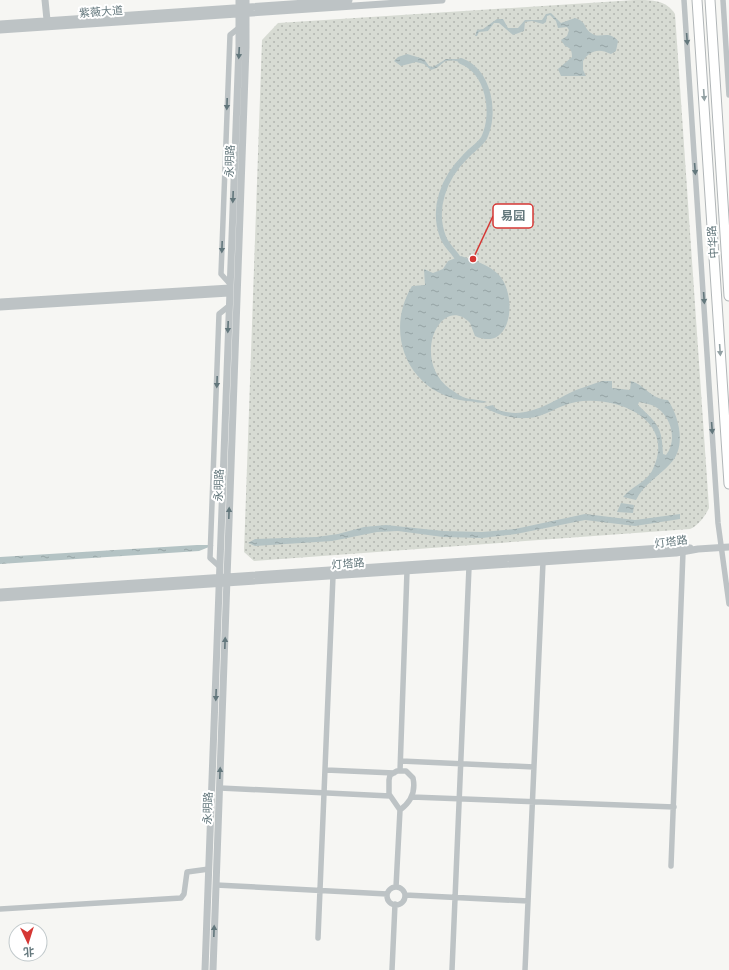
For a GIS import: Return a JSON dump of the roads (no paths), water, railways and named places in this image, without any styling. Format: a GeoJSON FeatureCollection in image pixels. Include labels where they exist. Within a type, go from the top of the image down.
{"type":"FeatureCollection","features":[{"type":"Feature","properties":{"kind":"highway","name":"中华路"},"geometry":{"type":"LineString","coordinates":[[697,0],[729,484]]}},
{"type":"Feature","properties":{"kind":"highway","name":"中华路"},"geometry":{"type":"LineString","coordinates":[[710,0],[728,254],[729,296]]}},
{"type":"Feature","properties":{"kind":"street"},"geometry":{"type":"LineString","coordinates":[[45,0],[47,20]]}},
{"type":"Feature","properties":{"kind":"street","name":"紫薇大道"},"geometry":{"type":"LineString","coordinates":[[0,24],[349,0]]}},
{"type":"Feature","properties":{"kind":"street","name":"紫薇大道"},"geometry":{"type":"LineString","coordinates":[[0,30],[243,7],[442,0]]}},
{"type":"Feature","properties":{"kind":"street"},"geometry":{"type":"LineString","coordinates":[[684,0],[718,523],[725,548],[729,604]]}},
{"type":"Feature","properties":{"kind":"street"},"geometry":{"type":"LineString","coordinates":[[723,0],[729,95]]}},
{"type":"Feature","properties":{"kind":"street","name":"永明路"},"geometry":{"type":"LineString","coordinates":[[213,970],[220,788],[223,580],[220,567],[240,28],[243,7]]}},
{"type":"Feature","properties":{"kind":"street","name":"永明路"},"geometry":{"type":"LineString","coordinates":[[205,970],[223,580],[243,7]]}},
{"type":"Feature","properties":{"kind":"street"},"geometry":{"type":"LineString","coordinates":[[0,302],[230,289]]}},
{"type":"Feature","properties":{"kind":"street"},"geometry":{"type":"LineString","coordinates":[[0,308],[230,289]]}},
{"type":"Feature","properties":{"kind":"street","name":"灯塔路"},"geometry":{"type":"LineString","coordinates":[[0,598],[676,547],[698,549],[725,548]]}},
{"type":"Feature","properties":{"kind":"street","name":"灯塔路"},"geometry":{"type":"LineString","coordinates":[[0,592],[223,580],[333,576],[683,552],[698,549]]}},
{"type":"Feature","properties":{"kind":"street"},"geometry":{"type":"LineString","coordinates":[[671,866],[683,552]]}},
{"type":"Feature","properties":{"kind":"street"},"geometry":{"type":"LineString","coordinates":[[526,970],[543,562]]}},
{"type":"Feature","properties":{"kind":"street"},"geometry":{"type":"LineString","coordinates":[[452,970],[469,567]]}},
{"type":"Feature","properties":{"kind":"street"},"geometry":{"type":"LineString","coordinates":[[400,771],[407,571]]}},
{"type":"Feature","properties":{"kind":"street"},"geometry":{"type":"LineString","coordinates":[[318,938],[333,576]]}},
{"type":"Feature","properties":{"kind":"street"},"geometry":{"type":"LineString","coordinates":[[400,761],[534,767]]}},
{"type":"Feature","properties":{"kind":"street"},"geometry":{"type":"LineString","coordinates":[[326,770],[394,773]]}},
{"type":"Feature","properties":{"kind":"street"},"geometry":{"type":"LineString","coordinates":[[396,887],[400,810],[390,796],[388,780],[390,775],[400,771],[406,772],[413,778],[412,797],[409,804],[400,810]]}},
{"type":"Feature","properties":{"kind":"street"},"geometry":{"type":"LineString","coordinates":[[220,788],[390,796]]}},
{"type":"Feature","properties":{"kind":"street"},"geometry":{"type":"LineString","coordinates":[[412,797],[674,807]]}},
{"type":"Feature","properties":{"kind":"street"},"geometry":{"type":"LineString","coordinates":[[0,909],[181,898],[184,894],[187,872],[209,869]]}},
{"type":"Feature","properties":{"kind":"street"},"geometry":{"type":"LineString","coordinates":[[216,885],[387,894]]}},
{"type":"Feature","properties":{"kind":"street"},"geometry":{"type":"LineString","coordinates":[[396,887],[402,889],[405,895],[402,902],[395,904],[389,901],[387,894],[389,890],[396,887]]}},
{"type":"Feature","properties":{"kind":"street"},"geometry":{"type":"LineString","coordinates":[[405,895],[528,901]]}},
{"type":"Feature","properties":{"kind":"street"},"geometry":{"type":"LineString","coordinates":[[392,970],[395,904]]}},
{"type":"Feature","properties":{"kind":"water"},"geometry":{"type":"Polygon","coordinates":[[[551,13],[561,23],[575,18],[581,21],[594,35],[607,35],[614,37],[618,41],[616,51],[611,54],[603,51],[595,51],[589,54],[583,61],[583,70],[586,76],[561,76],[558,69],[572,57],[571,50],[565,46],[561,40],[567,36],[569,30],[567,27],[558,28],[556,21],[550,15],[547,16],[546,22],[543,24],[532,21],[525,22],[524,31],[513,35],[499,23],[494,23],[488,31],[479,32],[477,36],[475,36],[477,30],[483,29],[497,19],[503,19],[508,28],[518,28],[525,20],[542,20],[546,14],[551,13]]]}},
{"type":"Feature","properties":{"kind":"water"},"geometry":{"type":"Polygon","coordinates":[[[407,54],[424,59],[429,66],[433,67],[446,59],[462,59],[460,62],[446,61],[431,70],[424,64],[416,62],[401,66],[394,61],[398,57],[407,54]]]}},
{"type":"Feature","properties":{"kind":"water"},"geometry":{"type":"Polygon","coordinates":[[[461,256],[486,265],[499,275],[505,284],[508,296],[510,308],[508,320],[504,330],[497,337],[487,339],[475,336],[470,323],[459,316],[449,316],[440,323],[434,334],[431,347],[432,362],[438,376],[450,389],[463,397],[487,402],[484,403],[466,401],[446,396],[429,387],[416,374],[407,359],[401,342],[400,323],[404,304],[412,286],[425,285],[424,269],[433,273],[443,269],[448,261],[461,256]]]}},
{"type":"Feature","properties":{"kind":"water"},"geometry":{"type":"Polygon","coordinates":[[[602,381],[612,381],[612,388],[630,390],[631,381],[653,395],[668,400],[678,423],[680,441],[675,457],[670,464],[643,490],[636,500],[623,497],[649,475],[652,471],[658,453],[657,438],[650,425],[639,415],[625,407],[592,401],[576,402],[541,416],[528,418],[505,416],[484,407],[493,405],[500,411],[504,412],[525,412],[542,407],[576,390],[602,381]],[[639,402],[638,405],[654,421],[660,431],[663,454],[666,455],[670,449],[672,435],[671,428],[665,415],[652,405],[639,402]]]}},
{"type":"Feature","properties":{"kind":"water"},"geometry":{"type":"Polygon","coordinates":[[[621,503],[634,505],[633,513],[617,512],[621,503]]]}},
{"type":"Feature","properties":{"kind":"water"},"geometry":{"type":"Polygon","coordinates":[[[585,514],[635,520],[680,514],[680,519],[635,526],[585,520],[516,534],[482,538],[443,537],[398,531],[377,532],[332,541],[255,546],[248,543],[255,539],[317,537],[338,534],[364,527],[386,525],[443,531],[482,532],[515,529],[585,514]]]}},
{"type":"Feature","properties":{"kind":"water"},"geometry":{"type":"Polygon","coordinates":[[[214,545],[199,551],[0,564],[0,557],[214,545]]]}},
{"type":"Feature","properties":{"kind":"waterway"},"geometry":{"type":"LineString","coordinates":[[457,257],[444,240],[440,226],[439,215],[442,194],[451,174],[484,138],[488,128],[489,117],[488,94],[484,84],[471,66],[461,61]]}},
{"type":"Feature","properties":{"kind":"place","name":"易园"},"geometry":{"type":"Point","coordinates":[473,259]}}]}
